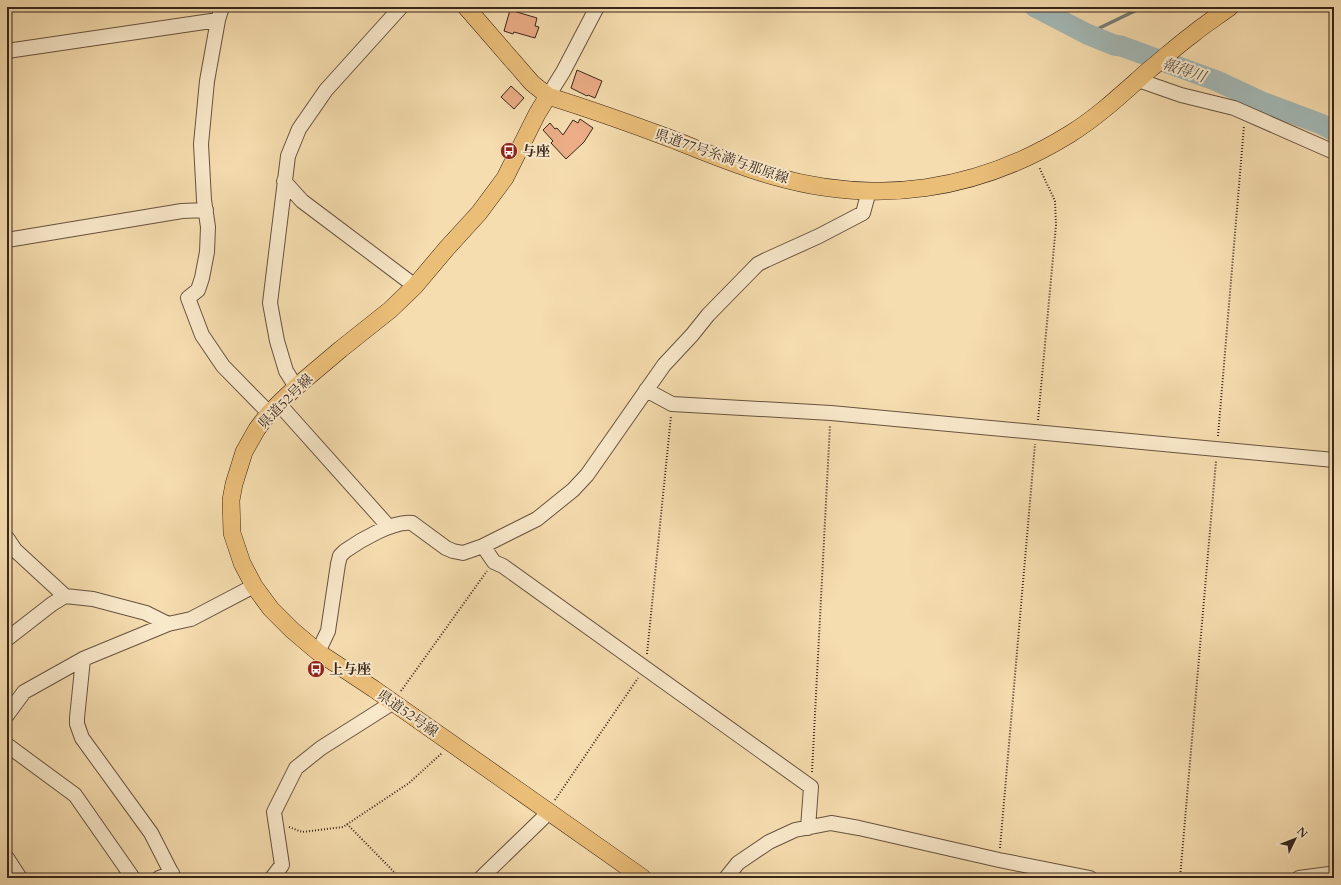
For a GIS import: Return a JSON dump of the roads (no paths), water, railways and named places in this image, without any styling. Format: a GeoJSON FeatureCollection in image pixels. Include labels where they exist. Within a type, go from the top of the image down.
{"type":"FeatureCollection","features":[{"type":"Feature","properties":{"kind":"main road","name":"県道77号糸満与那原線"},"geometry":{"type":"LineString","coordinates":[[466,7],[532,83],[548,96],[773,176],[834,188],[869,191],[921,189],[950,183],[991,172],[1033,155],[1071,134],[1092,119],[1193,34],[1230,7]]}},
{"type":"Feature","properties":{"kind":"main road","name":"県道52号線"},"geometry":{"type":"LineString","coordinates":[[548,96],[505,178],[479,213],[415,286],[390,310],[296,387],[274,408],[257,428],[244,452],[234,484],[231,500],[232,533],[242,563],[254,586],[271,609],[292,630],[318,652],[374,689],[639,877]]}},
{"type":"Feature","properties":{"kind":"street"},"geometry":{"type":"LineString","coordinates":[[296,387],[286,371],[277,341],[270,303],[288,156],[299,129],[326,90],[401,7]]}},
{"type":"Feature","properties":{"kind":"street"},"geometry":{"type":"LineString","coordinates":[[548,96],[563,72],[597,8]]}},
{"type":"Feature","properties":{"kind":"street"},"geometry":{"type":"LineString","coordinates":[[7,51],[220,13],[207,81],[201,144],[202,176],[208,238],[202,278],[198,290],[188,298],[202,335],[223,366],[274,408],[389,527]]}},
{"type":"Feature","properties":{"kind":"street"},"geometry":{"type":"LineString","coordinates":[[1143,75],[1181,95],[1245,112],[1334,152]]}},
{"type":"Feature","properties":{"kind":"street"},"geometry":{"type":"LineString","coordinates":[[284,181],[302,201],[415,286]]}},
{"type":"Feature","properties":{"kind":"street"},"geometry":{"type":"LineString","coordinates":[[318,652],[328,631],[340,556],[350,547],[402,522],[412,523],[446,548],[463,554],[483,546],[537,519],[573,490],[594,466],[664,365],[692,336],[708,315],[758,264],[819,236],[863,213],[869,191]]}},
{"type":"Feature","properties":{"kind":"street"},"geometry":{"type":"LineString","coordinates":[[7,240],[182,211],[206,210]]}},
{"type":"Feature","properties":{"kind":"street"},"geometry":{"type":"LineString","coordinates":[[646,390],[672,404],[831,413],[1334,460]]}},
{"type":"Feature","properties":{"kind":"street"},"geometry":{"type":"LineString","coordinates":[[7,538],[15,550],[64,596],[93,599],[146,613],[168,624]]}},
{"type":"Feature","properties":{"kind":"street"},"geometry":{"type":"LineString","coordinates":[[483,546],[494,562],[503,566],[811,787],[808,828]]}},
{"type":"Feature","properties":{"kind":"street"},"geometry":{"type":"LineString","coordinates":[[7,715],[24,692],[83,660],[168,624],[191,619],[254,586]]}},
{"type":"Feature","properties":{"kind":"street"},"geometry":{"type":"LineString","coordinates":[[7,638],[64,596]]}},
{"type":"Feature","properties":{"kind":"street"},"geometry":{"type":"LineString","coordinates":[[83,660],[77,718],[79,730],[90,750],[151,833],[169,876]]}},
{"type":"Feature","properties":{"kind":"street"},"geometry":{"type":"LineString","coordinates":[[272,878],[282,865],[274,812],[296,768],[321,748],[392,703]]}},
{"type":"Feature","properties":{"kind":"street"},"geometry":{"type":"LineString","coordinates":[[7,745],[75,796],[133,878]]}},
{"type":"Feature","properties":{"kind":"street"},"geometry":{"type":"LineString","coordinates":[[481,878],[544,818],[547,812]]}},
{"type":"Feature","properties":{"kind":"street"},"geometry":{"type":"LineString","coordinates":[[726,878],[738,863],[769,842],[795,830],[830,824],[1090,878]]}},
{"type":"Feature","properties":{"kind":"street"},"geometry":{"type":"LineString","coordinates":[[7,858],[20,878]]}},
{"type":"Feature","properties":{"kind":"street"},"geometry":{"type":"LineString","coordinates":[[1299,878],[1334,874]]}},
{"type":"Feature","properties":{"kind":"waterway","name":"報得川"},"geometry":{"type":"LineString","coordinates":[[1035,7],[1087,34],[1217,81],[1262,102],[1321,124],[1334,131]]}},
{"type":"Feature","properties":{"kind":"waterway"},"geometry":{"type":"LineString","coordinates":[[1087,34],[1143,7]]}},
{"type":"Feature","properties":{"kind":"place","name":"与座"},"geometry":{"type":"Point","coordinates":[509,151]}},
{"type":"Feature","properties":{"kind":"place","name":"上与座"},"geometry":{"type":"Point","coordinates":[316,669]}}]}
